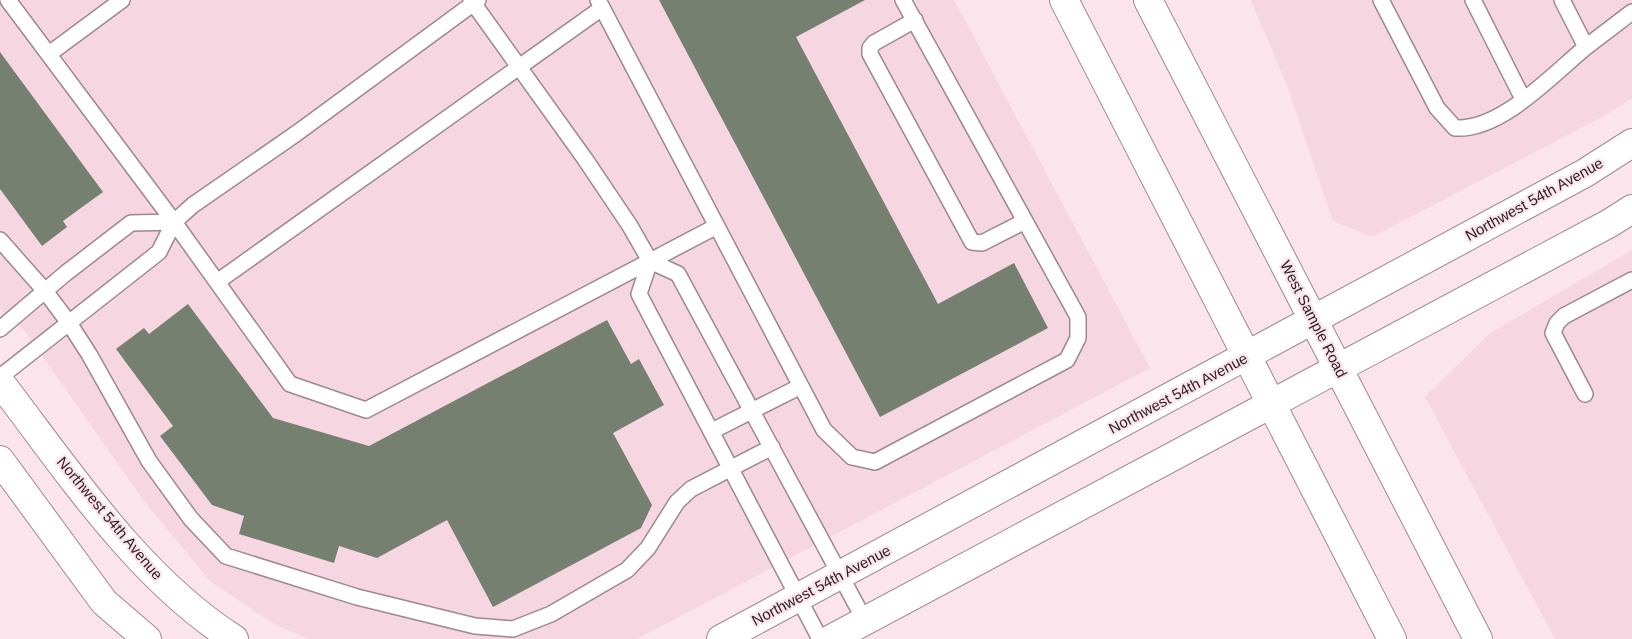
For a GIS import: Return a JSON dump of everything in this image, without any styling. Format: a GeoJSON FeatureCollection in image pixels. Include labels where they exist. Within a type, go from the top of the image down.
{"type":"FeatureCollection","features":[{"type":"Feature","properties":{"kind":"street"},"geometry":{"type":"LineString","coordinates":[[1064,0],[1392,639]]}},
{"type":"Feature","properties":{"kind":"street","name":"West Sample Road"},"geometry":{"type":"LineString","coordinates":[[1148,0],[1478,639]]}},
{"type":"Feature","properties":{"kind":"street","name":"Northwest 54th Avenue"},"geometry":{"type":"LineString","coordinates":[[721,639],[1585,173],[1632,143]]}},
{"type":"Feature","properties":{"kind":"street"},"geometry":{"type":"LineString","coordinates":[[831,639],[862,628],[1339,367],[1610,223],[1632,209]]}},
{"type":"Feature","properties":{"kind":"street","name":"Northwest 54th Avenue"},"geometry":{"type":"LineString","coordinates":[[0,382],[83,490],[143,562],[206,621],[234,639]]}},
{"type":"Feature","properties":{"kind":"street"},"geometry":{"type":"LineString","coordinates":[[0,460],[104,602],[147,639]]}},
{"type":"Feature","properties":{"kind":"lane"},"geometry":{"type":"LineString","coordinates":[[8,0],[174,222],[290,384],[366,410],[717,226]]}},
{"type":"Feature","properties":{"kind":"lane"},"geometry":{"type":"LineString","coordinates":[[49,54],[122,0]]}},
{"type":"Feature","properties":{"kind":"lane"},"geometry":{"type":"LineString","coordinates":[[216,282],[519,67],[600,4],[824,430],[852,457],[875,462],[1067,360],[1078,338],[1078,317],[903,0]]}},
{"type":"Feature","properties":{"kind":"lane"},"geometry":{"type":"LineString","coordinates":[[1381,0],[1437,108],[1455,128],[1469,129],[1505,114],[1586,46],[1632,12]]}},
{"type":"Feature","properties":{"kind":"lane"},"geometry":{"type":"LineString","coordinates":[[1473,0],[1523,99]]}},
{"type":"Feature","properties":{"kind":"lane"},"geometry":{"type":"LineString","coordinates":[[1562,0],[1586,46]]}},
{"type":"Feature","properties":{"kind":"lane"},"geometry":{"type":"LineString","coordinates":[[0,377],[159,252],[174,222],[193,205],[297,133],[474,1],[630,226],[650,261],[678,274],[840,574],[862,628]]}},
{"type":"Feature","properties":{"kind":"lane"},"geometry":{"type":"LineString","coordinates":[[915,20],[874,43],[870,48],[870,54],[972,242],[982,244],[1025,221]]}},
{"type":"Feature","properties":{"kind":"lane"},"geometry":{"type":"LineString","coordinates":[[0,329],[45,291],[131,224],[174,222]]}},
{"type":"Feature","properties":{"kind":"lane"},"geometry":{"type":"LineString","coordinates":[[0,240],[45,291],[69,323],[89,354],[149,462],[190,520],[226,556],[357,597],[475,626],[513,629],[551,614],[627,570],[648,548],[677,502],[691,489],[772,447]]}},
{"type":"Feature","properties":{"kind":"lane"},"geometry":{"type":"LineString","coordinates":[[650,261],[639,294],[820,639]]}},
{"type":"Feature","properties":{"kind":"lane"},"geometry":{"type":"LineString","coordinates":[[1585,394],[1553,333],[1557,323],[1564,316],[1632,280]]}},
{"type":"Feature","properties":{"kind":"lane"},"geometry":{"type":"LineString","coordinates":[[712,431],[801,386]]}},
{"type":"Feature","properties":{"kind":"shaded area"},"geometry":{"type":"Polygon","coordinates":[[[0,0],[954,0],[1150,368],[637,639],[308,639],[274,624],[211,582],[144,501],[24,330],[0,309],[0,0]]]}},
{"type":"Feature","properties":{"kind":"shaded area"},"geometry":{"type":"Polygon","coordinates":[[[1251,0],[1632,0],[1632,98],[1604,116],[1372,237],[1333,221],[1286,83],[1251,0]]]}},
{"type":"Feature","properties":{"kind":"shaded area"},"geometry":{"type":"Polygon","coordinates":[[[1632,250],[1632,639],[1555,639],[1425,397],[1489,334],[1632,250]]]}},
{"type":"Feature","properties":{"kind":"building"},"geometry":{"type":"Polygon","coordinates":[[[659,0],[865,0],[796,37],[938,304],[1014,263],[1048,328],[880,417],[659,0]]]}},
{"type":"Feature","properties":{"kind":"building"},"geometry":{"type":"Polygon","coordinates":[[[0,52],[103,192],[63,221],[67,227],[42,246],[0,189],[0,52]]]}},
{"type":"Feature","properties":{"kind":"building"},"geometry":{"type":"Polygon","coordinates":[[[188,304],[273,418],[369,446],[607,320],[631,364],[639,359],[664,405],[613,433],[652,505],[641,528],[493,607],[447,520],[377,558],[339,546],[334,563],[239,534],[244,516],[212,505],[160,436],[173,426],[116,349],[144,328],[149,334],[188,304]]]}}]}
